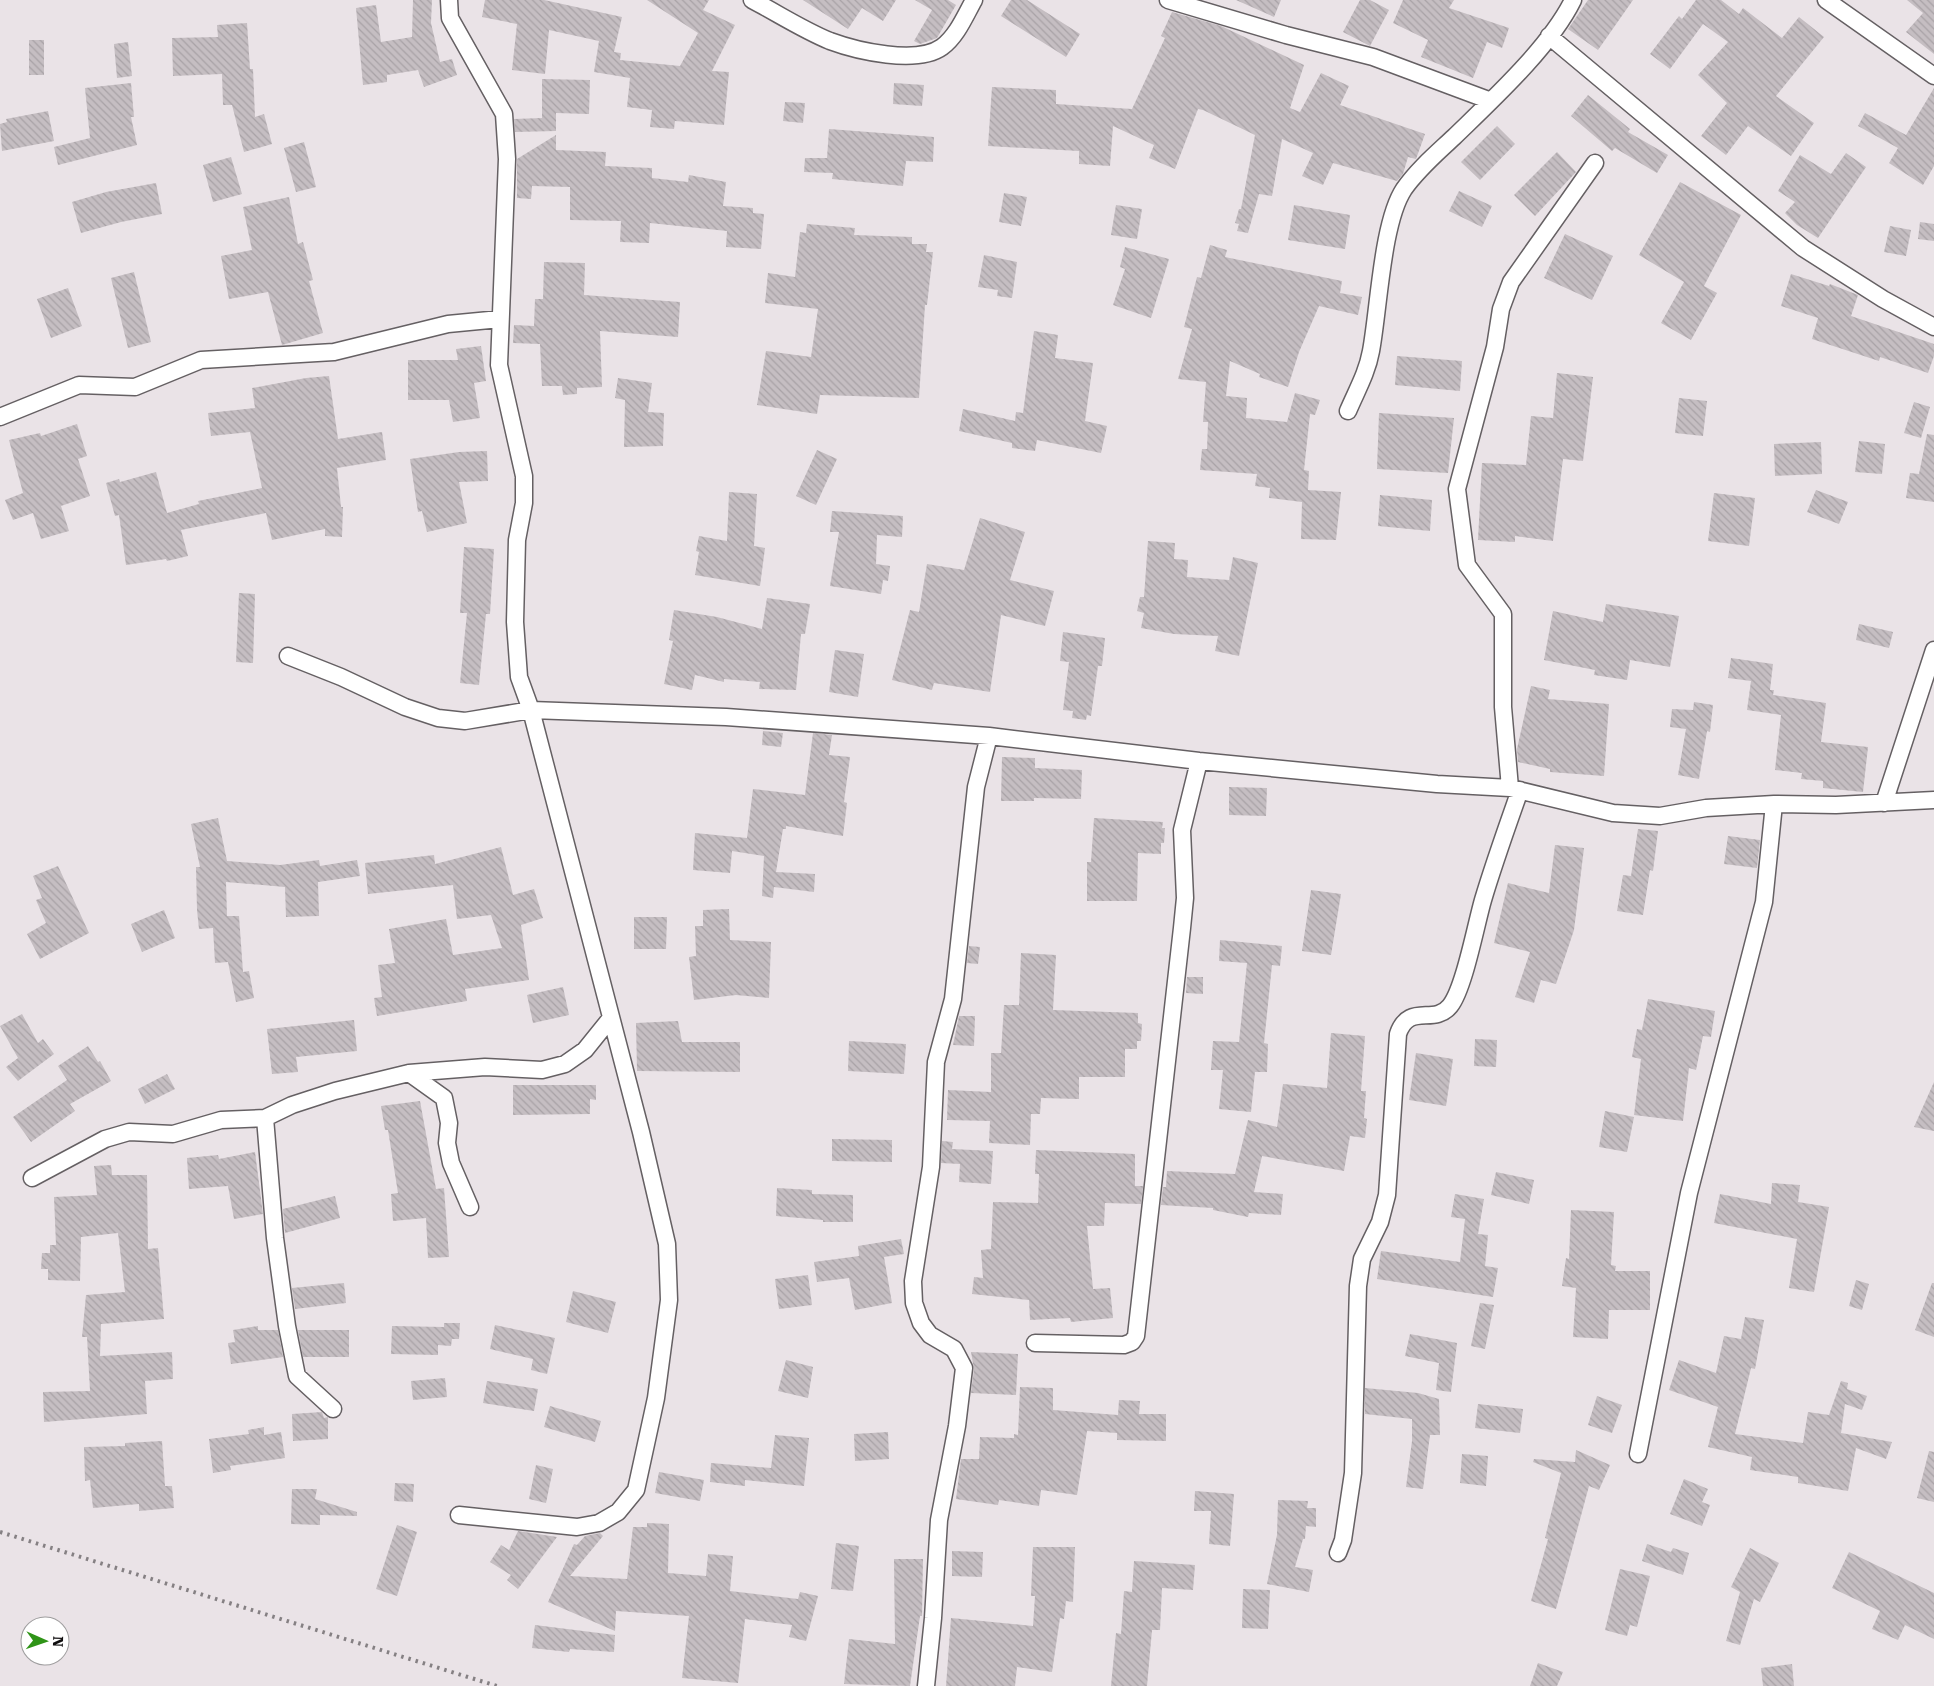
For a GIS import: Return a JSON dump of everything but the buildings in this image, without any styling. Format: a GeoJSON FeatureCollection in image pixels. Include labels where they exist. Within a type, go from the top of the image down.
{"type":"FeatureCollection","features":[{"type":"Feature","properties":{"kind":"street"},"geometry":{"type":"LineString","coordinates":[[449,0],[450,18],[504,114],[507,159],[499,365],[524,476],[524,503],[517,540],[515,622],[519,677],[531,710],[564,844],[591,937],[667,1244],[669,1300],[656,1398],[636,1490],[618,1512],[599,1523],[577,1527],[459,1515]]}},
{"type":"Feature","properties":{"kind":"street"},"geometry":{"type":"LineString","coordinates":[[752,0],[830,40],[871,52],[904,55],[925,54],[941,48],[954,36],[974,0]]}},
{"type":"Feature","properties":{"kind":"street"},"geometry":{"type":"LineString","coordinates":[[1168,0],[1286,35],[1372,57],[1492,101]]}},
{"type":"Feature","properties":{"kind":"street"},"geometry":{"type":"LineString","coordinates":[[1348,411],[1366,374],[1394,209],[1403,190],[1416,173],[1492,101],[1550,36],[1573,0]]}},
{"type":"Feature","properties":{"kind":"street"},"geometry":{"type":"LineString","coordinates":[[1826,0],[1934,76]]}},
{"type":"Feature","properties":{"kind":"street"},"geometry":{"type":"LineString","coordinates":[[1550,36],[1803,248],[1883,299],[1934,327]]}},
{"type":"Feature","properties":{"kind":"street"},"geometry":{"type":"LineString","coordinates":[[1338,1553],[1343,1540],[1353,1473],[1358,1286],[1362,1259],[1380,1222],[1387,1195],[1398,1034],[1402,1022],[1410,1016],[1441,1012],[1450,1006],[1458,992],[1515,789],[1503,706],[1503,614],[1466,565],[1456,489],[1495,347],[1501,309],[1511,282],[1595,162]]}},
{"type":"Feature","properties":{"kind":"street"},"geometry":{"type":"LineString","coordinates":[[0,417],[79,385],[135,387],[201,360],[334,352],[448,324],[500,319]]}},
{"type":"Feature","properties":{"kind":"street"},"geometry":{"type":"LineString","coordinates":[[1884,803],[1934,650]]}},
{"type":"Feature","properties":{"kind":"street"},"geometry":{"type":"LineString","coordinates":[[288,656],[341,677],[405,707],[438,718],[465,720],[531,710],[726,717],[989,736],[1199,761],[1437,784],[1515,789],[1613,813],[1660,816],[1706,808],[1774,804],[1884,803],[1934,800]]}},
{"type":"Feature","properties":{"kind":"street"},"geometry":{"type":"LineString","coordinates":[[926,1686],[933,1618],[939,1520],[957,1426],[964,1368],[954,1349],[930,1335],[921,1323],[914,1303],[913,1281],[931,1167],[936,1062],[953,999],[976,787],[989,736]]}},
{"type":"Feature","properties":{"kind":"street"},"geometry":{"type":"LineString","coordinates":[[1035,1343],[1124,1345],[1132,1342],[1136,1336],[1185,898],[1182,830],[1199,761]]}},
{"type":"Feature","properties":{"kind":"street"},"geometry":{"type":"LineString","coordinates":[[1638,1454],[1689,1193],[1764,902],[1774,804]]}},
{"type":"Feature","properties":{"kind":"street"},"geometry":{"type":"LineString","coordinates":[[32,1178],[104,1139],[130,1132],[173,1134],[221,1120],[265,1118],[292,1105],[335,1091],[409,1073],[486,1067],[542,1070],[565,1064],[585,1050],[610,1019]]}},
{"type":"Feature","properties":{"kind":"street"},"geometry":{"type":"LineString","coordinates":[[409,1073],[444,1098],[449,1123],[447,1142],[451,1163],[470,1206]]}},
{"type":"Feature","properties":{"kind":"street"},"geometry":{"type":"LineString","coordinates":[[265,1118],[275,1238],[287,1326],[297,1376],[333,1409]]}},
{"type":"Feature","properties":{"kind":"railway"},"geometry":{"type":"LineString","coordinates":[[0,1532],[497,1686]]}}]}
